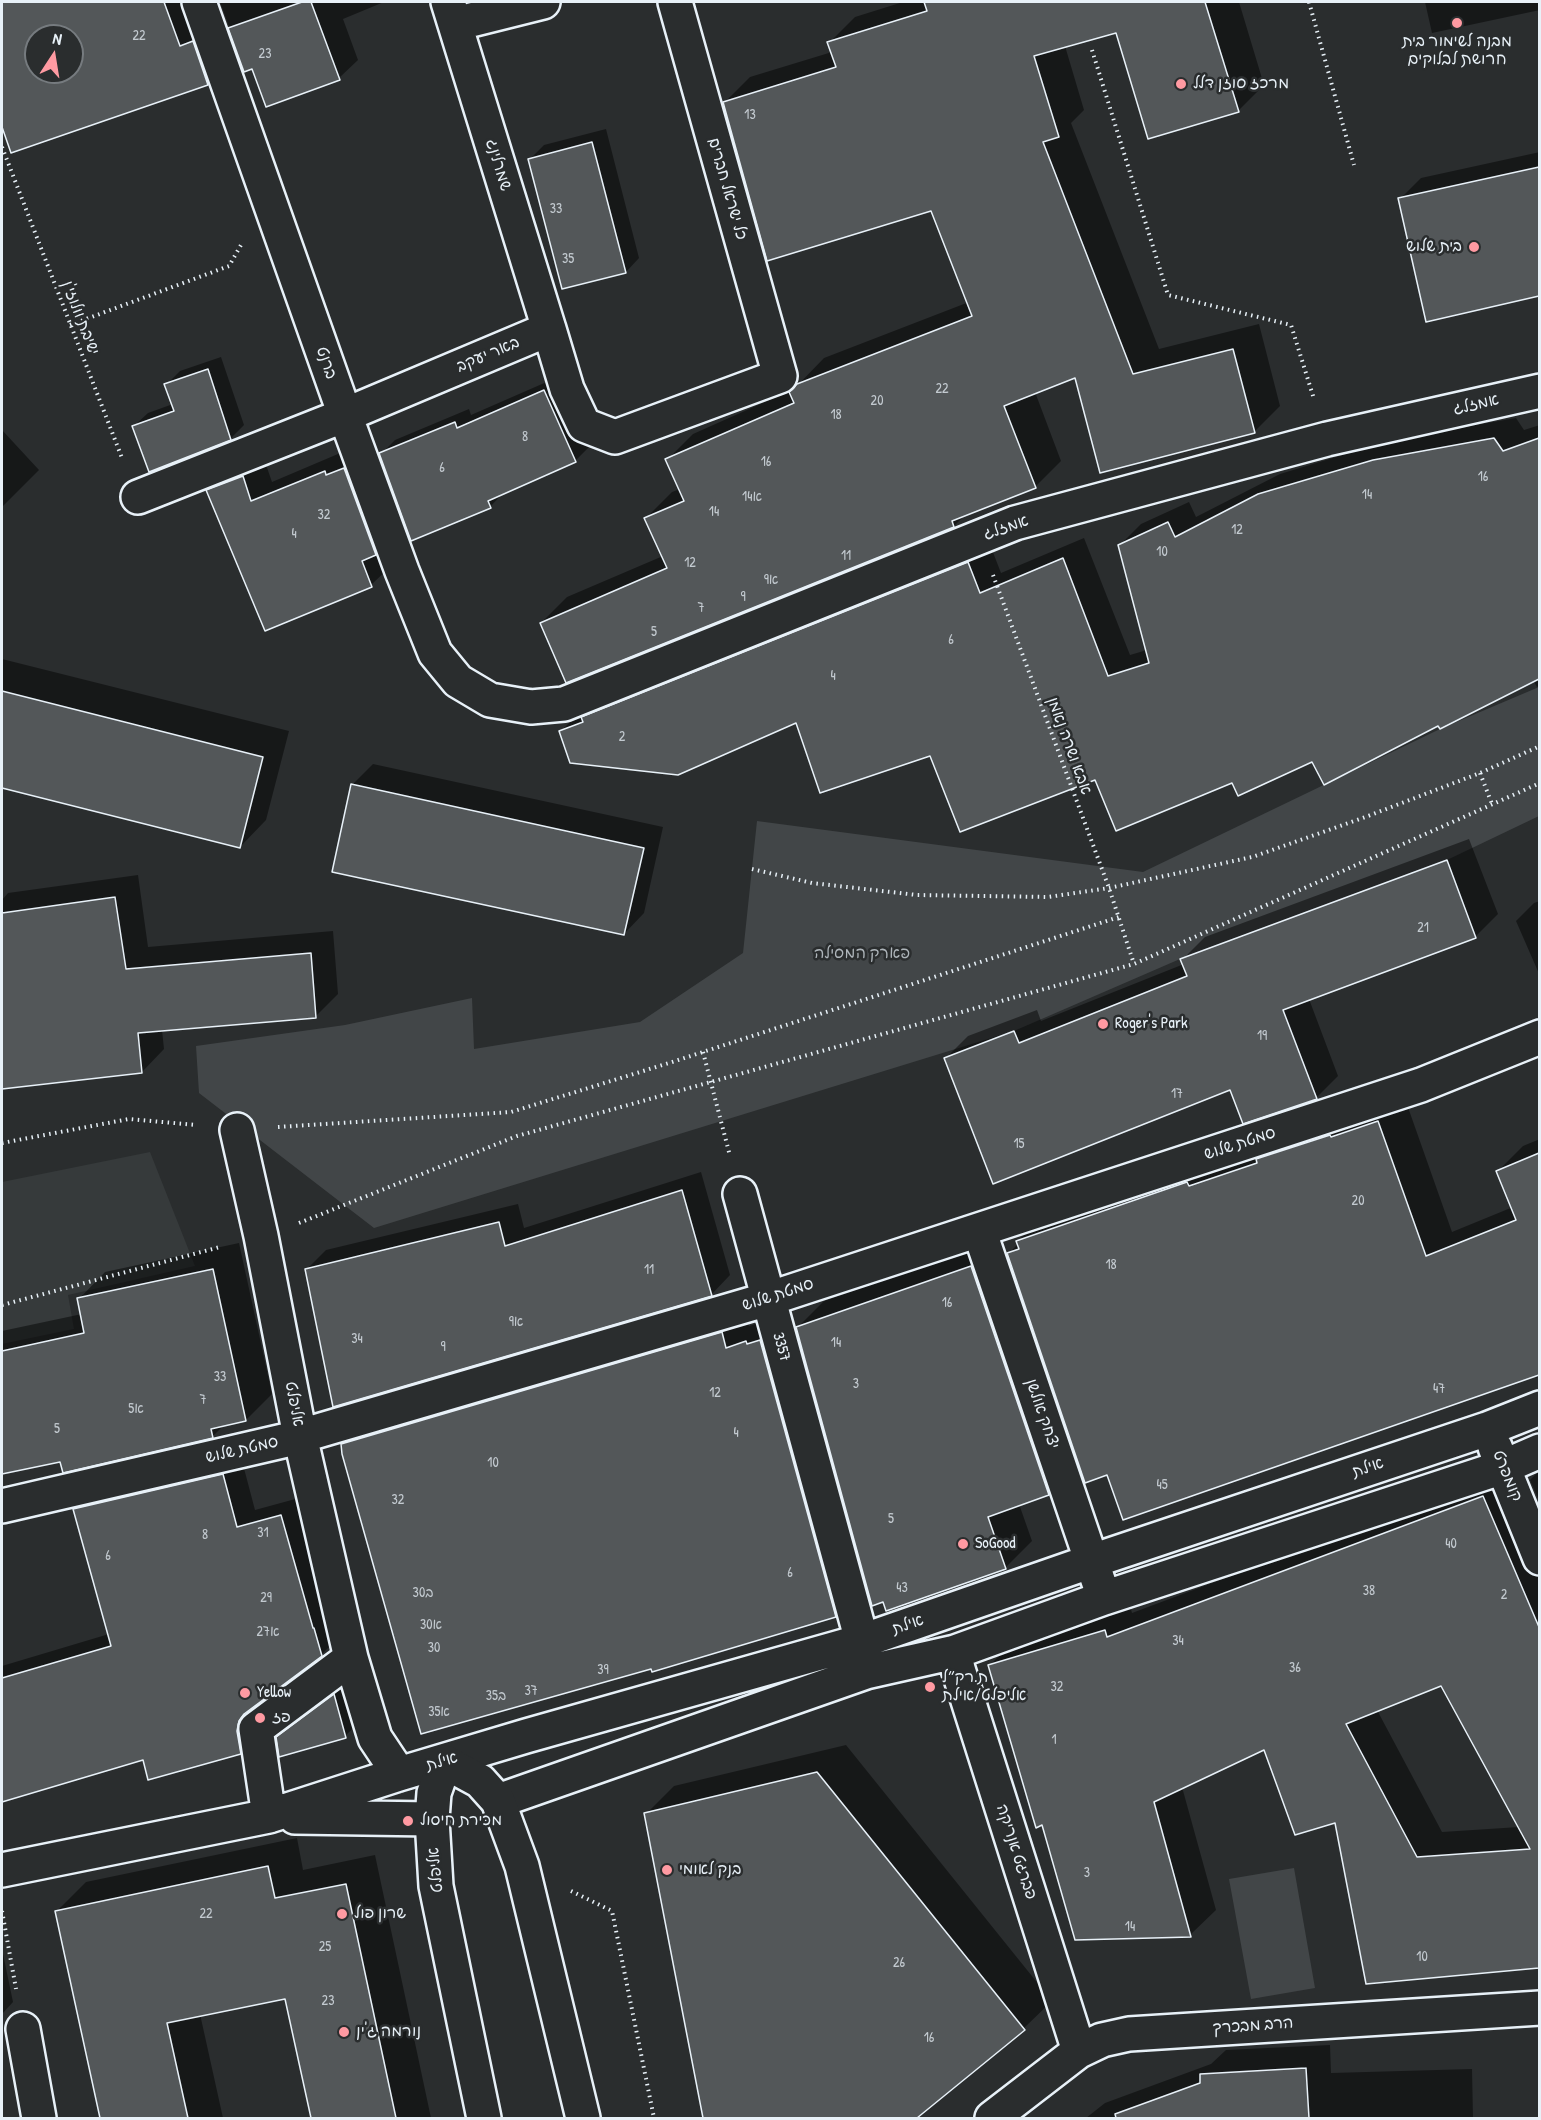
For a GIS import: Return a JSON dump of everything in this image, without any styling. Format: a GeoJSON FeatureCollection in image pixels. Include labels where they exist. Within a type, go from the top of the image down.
{"type":"FeatureCollection","features":[{"type":"Feature","properties":{"kind":"street","name":"ברנט"},"geometry":{"type":"LineString","coordinates":[[199,2],[345,415],[402,571],[435,653],[458,681],[490,700]]}},
{"type":"Feature","properties":{"kind":"street"},"geometry":{"type":"LineString","coordinates":[[452,13],[543,2]]}},
{"type":"Feature","properties":{"kind":"street","name":"כל ישראל חברים"},"geometry":{"type":"LineString","coordinates":[[549,329],[567,389],[584,425],[615,437],[780,376],[675,2]]}},
{"type":"Feature","properties":{"kind":"street","name":"שמרלינג"},"geometry":{"type":"LineString","coordinates":[[452,13],[549,329]]}},
{"type":"Feature","properties":{"kind":"street","name":"באר יעקב"},"geometry":{"type":"LineString","coordinates":[[138,497],[345,415],[549,329]]}},
{"type":"Feature","properties":{"kind":"street","name":"אמזלג"},"geometry":{"type":"LineString","coordinates":[[490,700],[531,707],[564,704],[1016,523],[1327,440],[1539,391]]}},
{"type":"Feature","properties":{"kind":"street","name":"סמטת שלוש"},"geometry":{"type":"LineString","coordinates":[[2,1506],[300,1436],[768,1299],[1421,1085],[1539,1037]]}},
{"type":"Feature","properties":{"kind":"street","name":"אליפלט"},"geometry":{"type":"LineString","coordinates":[[237,1130],[261,1236],[300,1436],[351,1658],[375,1738],[399,1774]]}},
{"type":"Feature","properties":{"kind":"street","name":"3357"},"geometry":{"type":"LineString","coordinates":[[740,1194],[862,1641]]}},
{"type":"Feature","properties":{"kind":"street","name":"יצחק אולשן"},"geometry":{"type":"LineString","coordinates":[[979,1230],[1104,1598]]}},
{"type":"Feature","properties":{"kind":"street","name":"אילת"},"geometry":{"type":"LineString","coordinates":[[2,1870],[269,1816],[526,1736],[862,1641],[1487,1429],[1539,1408]]}},
{"type":"Feature","properties":{"kind":"street","name":"קומפרט"},"geometry":{"type":"LineString","coordinates":[[1487,1429],[1539,1558]]}},
{"type":"Feature","properties":{"kind":"street"},"geometry":{"type":"LineString","coordinates":[[498,1802],[866,1672],[955,1652],[1104,1598],[1503,1467],[1539,1451]]}},
{"type":"Feature","properties":{"kind":"street","name":"פברגט אנריקה"},"geometry":{"type":"LineString","coordinates":[[955,1652],[958,1669],[1079,2051]]}},
{"type":"Feature","properties":{"kind":"street"},"geometry":{"type":"LineString","coordinates":[[269,1816],[256,1729],[351,1658]]}},
{"type":"Feature","properties":{"kind":"street"},"geometry":{"type":"LineString","coordinates":[[445,1762],[480,1781],[498,1802],[522,1866],[583,2118]]}},
{"type":"Feature","properties":{"kind":"street","name":"אליפלט"},"geometry":{"type":"LineString","coordinates":[[445,1762],[434,1793],[432,1819],[436,1886],[483,2118]]}},
{"type":"Feature","properties":{"kind":"street","name":"אילת"},"geometry":{"type":"LineString","coordinates":[[269,1816],[432,1819]]}},
{"type":"Feature","properties":{"kind":"street","name":"הרב מבכרך"},"geometry":{"type":"LineString","coordinates":[[992,2118],[1079,2051],[1102,2040],[1128,2034],[1539,2008]]}},
{"type":"Feature","properties":{"kind":"street"},"geometry":{"type":"LineString","coordinates":[[23,2029],[39,2118]]}},
{"type":"Feature","properties":{"kind":"path"},"geometry":{"type":"LineString","coordinates":[[1309,2],[1354,165]]}},
{"type":"Feature","properties":{"kind":"path"},"geometry":{"type":"LineString","coordinates":[[1092,50],[1168,295],[1291,325],[1327,440]]}},
{"type":"Feature","properties":{"kind":"path","name":"ישיבת וולוזי'ן"},"geometry":{"type":"LineString","coordinates":[[2,147],[138,497]]}},
{"type":"Feature","properties":{"kind":"path"},"geometry":{"type":"LineString","coordinates":[[70,325],[230,266],[267,195]]}},
{"type":"Feature","properties":{"kind":"path","name":"אבא ושרה נאמן"},"geometry":{"type":"LineString","coordinates":[[980,537],[1109,888],[1134,964]]}},
{"type":"Feature","properties":{"kind":"path"},"geometry":{"type":"LineString","coordinates":[[752,869],[812,883],[917,895],[1048,897],[1109,888],[1252,857],[1480,773],[1539,746]]}},
{"type":"Feature","properties":{"kind":"path"},"geometry":{"type":"LineString","coordinates":[[1480,773],[1492,804]]}},
{"type":"Feature","properties":{"kind":"path"},"geometry":{"type":"LineString","coordinates":[[261,1236],[284,1229],[517,1136],[1134,964],[1539,783]]}},
{"type":"Feature","properties":{"kind":"path"},"geometry":{"type":"LineString","coordinates":[[2,1143],[129,1119],[237,1130],[510,1112],[1119,917]]}},
{"type":"Feature","properties":{"kind":"path"},"geometry":{"type":"LineString","coordinates":[[703,1052],[740,1194]]}},
{"type":"Feature","properties":{"kind":"path"},"geometry":{"type":"LineString","coordinates":[[2,1305],[216,1249]]}},
{"type":"Feature","properties":{"kind":"path"},"geometry":{"type":"LineString","coordinates":[[2,1910],[23,2029]]}},
{"type":"Feature","properties":{"kind":"path"},"geometry":{"type":"LineString","coordinates":[[612,1911],[654,2118]]}},
{"type":"Feature","properties":{"kind":"shaded area"},"geometry":{"type":"Polygon","coordinates":[[[150,1152],[195,1266],[68,1295],[74,1329],[2,1344],[2,1182],[150,1152]]]}},
{"type":"Feature","properties":{"kind":"green space","name":"פארק המסילה"},"geometry":{"type":"Polygon","coordinates":[[[1539,687],[1539,816],[1447,860],[1180,959],[1014,1031],[374,1228],[199,1093],[196,1046],[345,1025],[472,998],[474,1049],[640,1022],[743,953],[757,821],[1143,872],[1440,729],[1539,687]]]}},
{"type":"Feature","properties":{"kind":"green space"},"geometry":{"type":"Polygon","coordinates":[[[1294,1868],[1315,1988],[1251,1999],[1229,1879],[1294,1868]]]}},
{"type":"Feature","properties":{"kind":"building"},"geometry":{"type":"Polygon","coordinates":[[[2,2],[164,2],[180,46],[193,41],[208,85],[11,153],[2,127],[2,2]]]}},
{"type":"Feature","properties":{"kind":"building"},"geometry":{"type":"Polygon","coordinates":[[[302,2],[311,2],[340,80],[266,107],[252,69],[244,72],[228,28],[302,2]]]}},
{"type":"Feature","properties":{"kind":"building"},"geometry":{"type":"Polygon","coordinates":[[[924,2],[1205,2],[1239,112],[1148,139],[1116,33],[1034,56],[1059,137],[1043,142],[1133,374],[1233,349],[1255,433],[1100,473],[1075,378],[1004,406],[1036,488],[952,521],[954,527],[566,683],[540,623],[667,568],[644,518],[684,501],[665,459],[794,403],[789,392],[797,384],[972,316],[931,211],[767,261],[723,102],[836,67],[827,42],[927,11],[924,2]]]}},
{"type":"Feature","properties":{"kind":"building"},"geometry":{"type":"Polygon","coordinates":[[[592,142],[626,273],[562,289],[528,159],[592,142]]]}},
{"type":"Feature","properties":{"kind":"building","name":"בית שלוש"},"geometry":{"type":"Polygon","coordinates":[[[1539,167],[1539,296],[1426,322],[1398,198],[1539,167]]]}},
{"type":"Feature","properties":{"kind":"building"},"geometry":{"type":"Polygon","coordinates":[[[208,369],[231,440],[149,472],[132,426],[174,411],[164,384],[208,369]]]}},
{"type":"Feature","properties":{"kind":"building"},"geometry":{"type":"Polygon","coordinates":[[[544,390],[576,462],[488,501],[491,508],[411,541],[379,453],[455,422],[457,428],[544,390]]]}},
{"type":"Feature","properties":{"kind":"building"},"geometry":{"type":"Polygon","coordinates":[[[1494,438],[1503,451],[1539,438],[1539,679],[1440,729],[1438,726],[1324,785],[1312,762],[1238,796],[1232,783],[1116,831],[1095,780],[960,832],[930,756],[820,793],[796,723],[678,775],[570,763],[559,731],[583,722],[581,717],[968,562],[980,593],[1063,558],[1108,676],[1149,663],[1118,545],[1168,522],[1175,537],[1258,494],[1373,460],[1494,438]]]}},
{"type":"Feature","properties":{"kind":"building"},"geometry":{"type":"Polygon","coordinates":[[[344,468],[376,555],[362,561],[372,587],[265,631],[206,490],[243,476],[251,501],[325,471],[326,475],[344,468]]]}},
{"type":"Feature","properties":{"kind":"building"},"geometry":{"type":"Polygon","coordinates":[[[2,691],[263,757],[240,848],[2,788],[2,691]]]}},
{"type":"Feature","properties":{"kind":"building"},"geometry":{"type":"Polygon","coordinates":[[[351,784],[644,848],[624,935],[332,872],[351,784]]]}},
{"type":"Feature","properties":{"kind":"building"},"geometry":{"type":"Polygon","coordinates":[[[1447,860],[1476,938],[1283,1010],[1317,1099],[1243,1124],[1230,1090],[993,1184],[944,1058],[1014,1031],[1019,1043],[1187,976],[1180,959],[1447,860]]]}},
{"type":"Feature","properties":{"kind":"building"},"geometry":{"type":"Polygon","coordinates":[[[115,897],[126,969],[311,953],[316,1018],[138,1033],[142,1073],[2,1089],[2,913],[115,897]]]}},
{"type":"Feature","properties":{"kind":"building"},"geometry":{"type":"Polygon","coordinates":[[[1378,1121],[1426,1256],[1516,1220],[1496,1171],[1539,1153],[1539,1375],[1123,1520],[1107,1475],[1085,1483],[1007,1253],[1019,1249],[1016,1241],[1187,1182],[1189,1186],[1257,1163],[1256,1159],[1378,1121]]]}},
{"type":"Feature","properties":{"kind":"building"},"geometry":{"type":"Polygon","coordinates":[[[682,1190],[712,1296],[333,1407],[305,1269],[499,1222],[505,1246],[682,1190]]]}},
{"type":"Feature","properties":{"kind":"building"},"geometry":{"type":"Polygon","coordinates":[[[971,1266],[1049,1495],[988,1517],[1006,1569],[886,1611],[883,1602],[872,1606],[796,1327],[971,1266]]]}},
{"type":"Feature","properties":{"kind":"building"},"geometry":{"type":"Polygon","coordinates":[[[213,1269],[246,1421],[211,1429],[213,1438],[63,1473],[60,1462],[2,1474],[2,1351],[84,1333],[77,1298],[213,1269]]]}},
{"type":"Feature","properties":{"kind":"building"},"geometry":{"type":"Polygon","coordinates":[[[722,1332],[726,1348],[746,1341],[747,1344],[760,1340],[836,1617],[652,1672],[651,1669],[421,1734],[341,1444],[722,1332]]]}},
{"type":"Feature","properties":{"kind":"building"},"geometry":{"type":"Polygon","coordinates":[[[223,1474],[237,1527],[281,1515],[322,1656],[244,1714],[239,1721],[237,1731],[241,1754],[148,1780],[143,1760],[2,1802],[2,1678],[111,1646],[73,1509],[223,1474]]]}},
{"type":"Feature","properties":{"kind":"building"},"geometry":{"type":"Polygon","coordinates":[[[1483,1496],[1539,1627],[1539,1968],[1366,1984],[1335,1823],[1295,1835],[1264,1750],[1154,1802],[1191,1937],[1075,1940],[1042,1825],[1036,1828],[988,1665],[1105,1630],[1107,1637],[1483,1496]],[[1441,1686],[1346,1724],[1417,1857],[1530,1849],[1441,1686]]]}},
{"type":"Feature","properties":{"kind":"building"},"geometry":{"type":"Polygon","coordinates":[[[334,1694],[346,1738],[279,1757],[276,1737],[334,1694]]]}},
{"type":"Feature","properties":{"kind":"building"},"geometry":{"type":"Polygon","coordinates":[[[817,1772],[1025,2030],[917,2118],[703,2118],[644,1813],[817,1772]]]}},
{"type":"Feature","properties":{"kind":"building"},"geometry":{"type":"Polygon","coordinates":[[[268,1866],[275,1898],[346,1884],[396,2118],[311,2118],[285,1999],[167,2023],[188,2118],[100,2118],[55,1911],[268,1866]]]}},
{"type":"Feature","properties":{"kind":"building"},"geometry":{"type":"Polygon","coordinates":[[[1306,2068],[1309,2118],[1116,2118],[1115,2114],[1200,2083],[1200,2074],[1306,2068]]]}},
{"type":"Feature","properties":{"kind":"place","name":"מבנה לשימור בית חרושת לבלוקים"},"geometry":{"type":"Point","coordinates":[1457,23]}},
{"type":"Feature","properties":{"kind":"place","name":"מרכז סוזן דלל"},"geometry":{"type":"Point","coordinates":[1181,84]}},
{"type":"Feature","properties":{"kind":"place","name":"בית שלוש"},"geometry":{"type":"Point","coordinates":[1474,247]}},
{"type":"Feature","properties":{"kind":"place","name":"Roger's Park"},"geometry":{"type":"Point","coordinates":[1103,1024]}},
{"type":"Feature","properties":{"kind":"place","name":"SoGood"},"geometry":{"type":"Point","coordinates":[963,1544]}},
{"type":"Feature","properties":{"kind":"place","name":"ת.רק״ל אליפלט/אילת"},"geometry":{"type":"Point","coordinates":[930,1687]}},
{"type":"Feature","properties":{"kind":"place","name":"Yellow"},"geometry":{"type":"Point","coordinates":[245,1693]}},
{"type":"Feature","properties":{"kind":"place","name":"פז"},"geometry":{"type":"Point","coordinates":[260,1718]}},
{"type":"Feature","properties":{"kind":"place","name":"מכירת חיסול"},"geometry":{"type":"Point","coordinates":[408,1821]}},
{"type":"Feature","properties":{"kind":"place","name":"בנק לאומי"},"geometry":{"type":"Point","coordinates":[667,1870]}},
{"type":"Feature","properties":{"kind":"place","name":"שרון פול"},"geometry":{"type":"Point","coordinates":[342,1914]}},
{"type":"Feature","properties":{"kind":"place","name":"נורמה ג'ין"},"geometry":{"type":"Point","coordinates":[344,2032]}}]}
